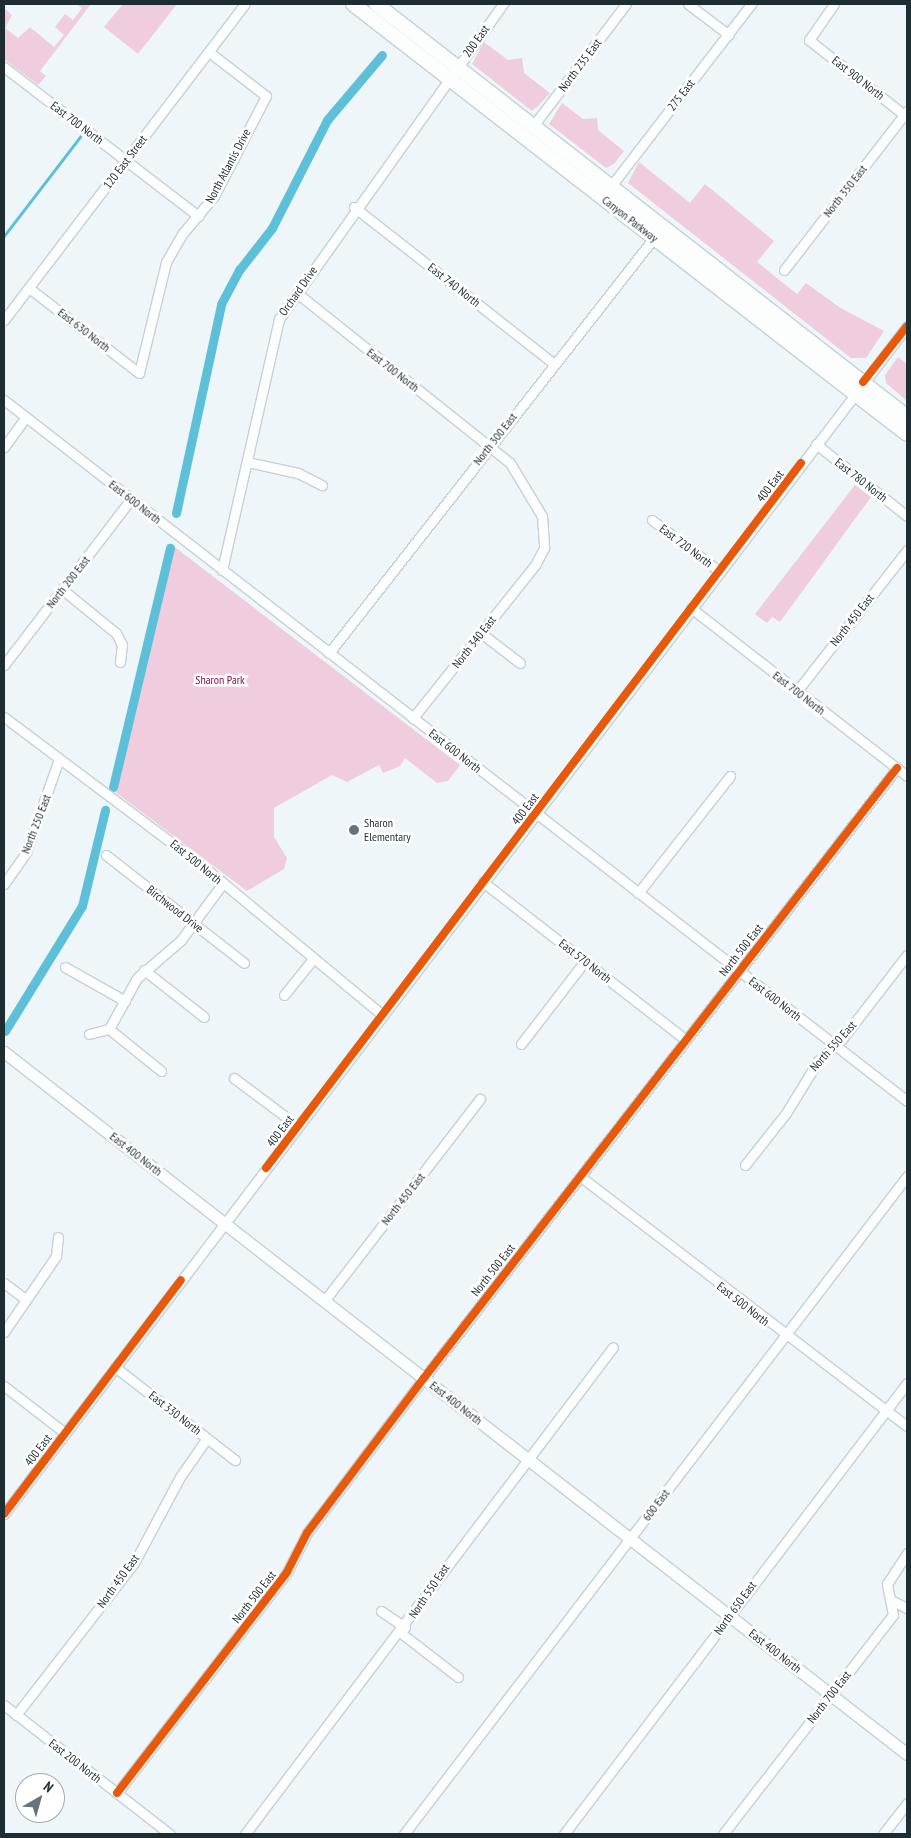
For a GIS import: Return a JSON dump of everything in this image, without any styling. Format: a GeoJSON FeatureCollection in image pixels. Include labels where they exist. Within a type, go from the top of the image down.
{"type":"FeatureCollection","features":[{"type":"Feature","properties":{"kind":"highway","name":"Canyon Parkway"},"geometry":{"type":"LineString","coordinates":[[353,4],[533,126],[611,186],[659,232]]}},
{"type":"Feature","properties":{"kind":"highway","name":"Canyon Parkway"},"geometry":{"type":"LineString","coordinates":[[376,4],[454,73],[859,388],[907,434]]}},
{"type":"Feature","properties":{"kind":"highway","name":"Canyon Parkway"},"geometry":{"type":"LineString","coordinates":[[859,388],[907,417]]}},
{"type":"Feature","properties":{"kind":"main road","name":"East 400 North"},"geometry":{"type":"LineString","coordinates":[[4,1052],[907,1754]]}},
{"type":"Feature","properties":{"kind":"street","name":"120 East Street"},"geometry":{"type":"LineString","coordinates":[[4,320],[245,4]]}},
{"type":"Feature","properties":{"kind":"street","name":"200 East"},"geometry":{"type":"LineString","coordinates":[[454,73],[504,4]]}},
{"type":"Feature","properties":{"kind":"street","name":"North 235 East"},"geometry":{"type":"LineString","coordinates":[[533,126],[626,4]]}},
{"type":"Feature","properties":{"kind":"street"},"geometry":{"type":"LineString","coordinates":[[688,4],[729,35]]}},
{"type":"Feature","properties":{"kind":"street","name":"275 East"},"geometry":{"type":"LineString","coordinates":[[611,186],[751,4]]}},
{"type":"Feature","properties":{"kind":"street","name":"East 900 North"},"geometry":{"type":"LineString","coordinates":[[834,4],[809,40],[906,114]]}},
{"type":"Feature","properties":{"kind":"street","name":"North Atlantis Drive"},"geometry":{"type":"LineString","coordinates":[[140,373],[166,262],[214,196],[266,96],[209,52]]}},
{"type":"Feature","properties":{"kind":"street","name":"East 700 North"},"geometry":{"type":"LineString","coordinates":[[4,67],[198,216]]}},
{"type":"Feature","properties":{"kind":"street","name":"Orchard Drive"},"geometry":{"type":"LineString","coordinates":[[222,570],[275,329],[354,207],[454,73]]}},
{"type":"Feature","properties":{"kind":"street","name":"North 350 East"},"geometry":{"type":"LineString","coordinates":[[784,270],[906,114]]}},
{"type":"Feature","properties":{"kind":"street","name":"East 740 North"},"geometry":{"type":"LineString","coordinates":[[354,207],[554,364]]}},
{"type":"Feature","properties":{"kind":"street","name":"North 300 East"},"geometry":{"type":"LineString","coordinates":[[329,654],[659,232]]}},
{"type":"Feature","properties":{"kind":"street","name":"East 630 North"},"geometry":{"type":"LineString","coordinates":[[29,288],[140,373]]}},
{"type":"Feature","properties":{"kind":"street","name":"East 700 North"},"geometry":{"type":"LineString","coordinates":[[297,294],[490,446],[524,479],[542,516],[544,548],[535,565]]}},
{"type":"Feature","properties":{"kind":"street","name":"400 East"},"geometry":{"type":"LineString","coordinates":[[4,1514],[907,326]]}},
{"type":"Feature","properties":{"kind":"street","name":"East 600 North"},"geometry":{"type":"LineString","coordinates":[[4,400],[907,1101]]}},
{"type":"Feature","properties":{"kind":"street"},"geometry":{"type":"LineString","coordinates":[[4,447],[26,418]]}},
{"type":"Feature","properties":{"kind":"street","name":"East 780 North"},"geometry":{"type":"LineString","coordinates":[[816,444],[907,516]]}},
{"type":"Feature","properties":{"kind":"street"},"geometry":{"type":"LineString","coordinates":[[247,462],[298,473],[322,485]]}},
{"type":"Feature","properties":{"kind":"street","name":"North 200 East"},"geometry":{"type":"LineString","coordinates":[[4,664],[132,499]]}},
{"type":"Feature","properties":{"kind":"street","name":"East 720 North"},"geometry":{"type":"LineString","coordinates":[[652,520],[719,571]]}},
{"type":"Feature","properties":{"kind":"street","name":"North 450 East"},"geometry":{"type":"LineString","coordinates":[[797,691],[907,550]]}},
{"type":"Feature","properties":{"kind":"street","name":"North 340 East"},"geometry":{"type":"LineString","coordinates":[[413,718],[535,565]]}},
{"type":"Feature","properties":{"kind":"street"},"geometry":{"type":"LineString","coordinates":[[63,590],[116,633],[122,645],[120,662]]}},
{"type":"Feature","properties":{"kind":"street","name":"East 700 North"},"geometry":{"type":"LineString","coordinates":[[692,608],[907,776]]}},
{"type":"Feature","properties":{"kind":"street"},"geometry":{"type":"LineString","coordinates":[[481,633],[520,663]]}},
{"type":"Feature","properties":{"kind":"street","name":"East 500 North"},"geometry":{"type":"LineString","coordinates":[[4,717],[223,883],[382,1015]]}},
{"type":"Feature","properties":{"kind":"street","name":"North 250 East"},"geometry":{"type":"LineString","coordinates":[[4,884],[26,852],[60,759]]}},
{"type":"Feature","properties":{"kind":"street","name":"North 500 East"},"geometry":{"type":"LineString","coordinates":[[117,1793],[287,1572],[307,1533],[424,1378],[582,1177],[897,768]]}},
{"type":"Feature","properties":{"kind":"street"},"geometry":{"type":"LineString","coordinates":[[638,893],[730,776]]}},
{"type":"Feature","properties":{"kind":"street","name":"Birchwood Drive"},"geometry":{"type":"LineString","coordinates":[[106,855],[244,963]]}},
{"type":"Feature","properties":{"kind":"street","name":"East 570 North"},"geometry":{"type":"LineString","coordinates":[[483,882],[686,1040]]}},
{"type":"Feature","properties":{"kind":"street"},"geometry":{"type":"LineString","coordinates":[[89,1034],[109,1029],[144,970],[176,946],[223,883]]}},
{"type":"Feature","properties":{"kind":"street","name":"North 550 East"},"geometry":{"type":"LineString","coordinates":[[745,1164],[834,1044],[907,955]]}},
{"type":"Feature","properties":{"kind":"street"},"geometry":{"type":"LineString","coordinates":[[284,995],[313,959]]}},
{"type":"Feature","properties":{"kind":"street"},"geometry":{"type":"LineString","coordinates":[[521,1044],[585,962]]}},
{"type":"Feature","properties":{"kind":"street"},"geometry":{"type":"LineString","coordinates":[[65,967],[124,1001]]}},
{"type":"Feature","properties":{"kind":"street"},"geometry":{"type":"LineString","coordinates":[[144,970],[204,1017]]}},
{"type":"Feature","properties":{"kind":"street"},"geometry":{"type":"LineString","coordinates":[[109,1029],[161,1071]]}},
{"type":"Feature","properties":{"kind":"street"},"geometry":{"type":"LineString","coordinates":[[234,1078],[298,1126]]}},
{"type":"Feature","properties":{"kind":"street","name":"North 450 East"},"geometry":{"type":"LineString","coordinates":[[325,1300],[480,1099]]}},
{"type":"Feature","properties":{"kind":"street","name":"600 East"},"geometry":{"type":"LineString","coordinates":[[404,1834],[907,1176]]}},
{"type":"Feature","properties":{"kind":"street","name":"East 500 North"},"geometry":{"type":"LineString","coordinates":[[582,1177],[907,1426]]}},
{"type":"Feature","properties":{"kind":"street"},"geometry":{"type":"LineString","coordinates":[[4,1332],[56,1256],[58,1237]]}},
{"type":"Feature","properties":{"kind":"street"},"geometry":{"type":"LineString","coordinates":[[4,1283],[25,1299]]}},
{"type":"Feature","properties":{"kind":"street","name":"North 550 East"},"geometry":{"type":"LineString","coordinates":[[245,1834],[403,1630],[528,1459],[613,1347]]}},
{"type":"Feature","properties":{"kind":"street","name":"East 330 North"},"geometry":{"type":"LineString","coordinates":[[115,1367],[234,1460]]}},
{"type":"Feature","properties":{"kind":"street","name":"North 650 East"},"geometry":{"type":"LineString","coordinates":[[564,1834],[907,1383]]}},
{"type":"Feature","properties":{"kind":"street"},"geometry":{"type":"LineString","coordinates":[[4,1386],[65,1433]]}},
{"type":"Feature","properties":{"kind":"street","name":"North 450 East"},"geometry":{"type":"LineString","coordinates":[[16,1715],[134,1564],[180,1477],[207,1438]]}},
{"type":"Feature","properties":{"kind":"street","name":"North 700 East"},"geometry":{"type":"LineString","coordinates":[[723,1834],[893,1616],[888,1578],[907,1553]]}},
{"type":"Feature","properties":{"kind":"street"},"geometry":{"type":"LineString","coordinates":[[891,1600],[907,1608]]}},
{"type":"Feature","properties":{"kind":"street"},"geometry":{"type":"LineString","coordinates":[[381,1611],[458,1677]]}},
{"type":"Feature","properties":{"kind":"street","name":"East 200 North"},"geometry":{"type":"LineString","coordinates":[[4,1705],[170,1834]]}},
{"type":"Feature","properties":{"kind":"street"},"geometry":{"type":"LineString","coordinates":[[883,1834],[907,1803]]}},
{"type":"Feature","properties":{"kind":"green space"},"geometry":{"type":"Polygon","coordinates":[[[76,4],[91,4],[40,71],[46,76],[38,85],[4,59],[4,8],[12,15],[5,28],[18,38],[30,27],[54,47],[64,35],[55,27],[65,14],[73,20],[82,8],[76,4]]]}},
{"type":"Feature","properties":{"kind":"green space"},"geometry":{"type":"Polygon","coordinates":[[[123,4],[177,4],[138,54],[104,27],[123,4]]]}},
{"type":"Feature","properties":{"kind":"green space"},"geometry":{"type":"Polygon","coordinates":[[[484,42],[508,60],[522,58],[524,73],[550,93],[532,111],[472,64],[484,42]]]}},
{"type":"Feature","properties":{"kind":"green space"},"geometry":{"type":"Polygon","coordinates":[[[562,103],[583,119],[597,118],[598,130],[624,151],[614,164],[606,168],[549,124],[562,103]]]}},
{"type":"Feature","properties":{"kind":"green space"},"geometry":{"type":"Polygon","coordinates":[[[639,162],[690,203],[705,184],[774,241],[757,262],[797,294],[806,283],[839,307],[884,331],[866,358],[851,358],[628,183],[639,162]]]}},
{"type":"Feature","properties":{"kind":"green space"},"geometry":{"type":"Polygon","coordinates":[[[898,357],[907,364],[907,401],[886,383],[885,375],[898,357]]]}},
{"type":"Feature","properties":{"kind":"green space"},"geometry":{"type":"Polygon","coordinates":[[[855,485],[871,497],[780,622],[772,617],[767,623],[755,614],[855,485]]]}},
{"type":"Feature","properties":{"kind":"green space","name":"Sharon Park"},"geometry":{"type":"Polygon","coordinates":[[[172,545],[460,765],[448,781],[437,783],[405,758],[400,766],[383,773],[379,765],[347,782],[332,775],[274,808],[274,837],[287,858],[284,869],[247,891],[115,792],[172,545]]]}},
{"type":"Feature","properties":{"kind":"waterway"},"geometry":{"type":"LineString","coordinates":[[176,513],[221,304],[240,269],[272,228],[327,120],[382,55]]}},
{"type":"Feature","properties":{"kind":"waterway"},"geometry":{"type":"LineString","coordinates":[[4,236],[80,137]]}},
{"type":"Feature","properties":{"kind":"waterway"},"geometry":{"type":"LineString","coordinates":[[113,787],[170,548]]}},
{"type":"Feature","properties":{"kind":"waterway"},"geometry":{"type":"LineString","coordinates":[[5,1031],[82,906],[105,810]]}},
{"type":"Feature","properties":{"kind":"cycle path"},"geometry":{"type":"LineString","coordinates":[[863,382],[907,326]]}},
{"type":"Feature","properties":{"kind":"cycle path"},"geometry":{"type":"LineString","coordinates":[[266,1168],[801,463]]}},
{"type":"Feature","properties":{"kind":"cycle path"},"geometry":{"type":"LineString","coordinates":[[117,1793],[287,1572],[307,1533],[424,1378],[897,768]]}},
{"type":"Feature","properties":{"kind":"cycle path"},"geometry":{"type":"LineString","coordinates":[[4,1514],[181,1280]]}},
{"type":"Feature","properties":{"kind":"place","name":"Sharon Elementary"},"geometry":{"type":"Point","coordinates":[354,830]}}]}
